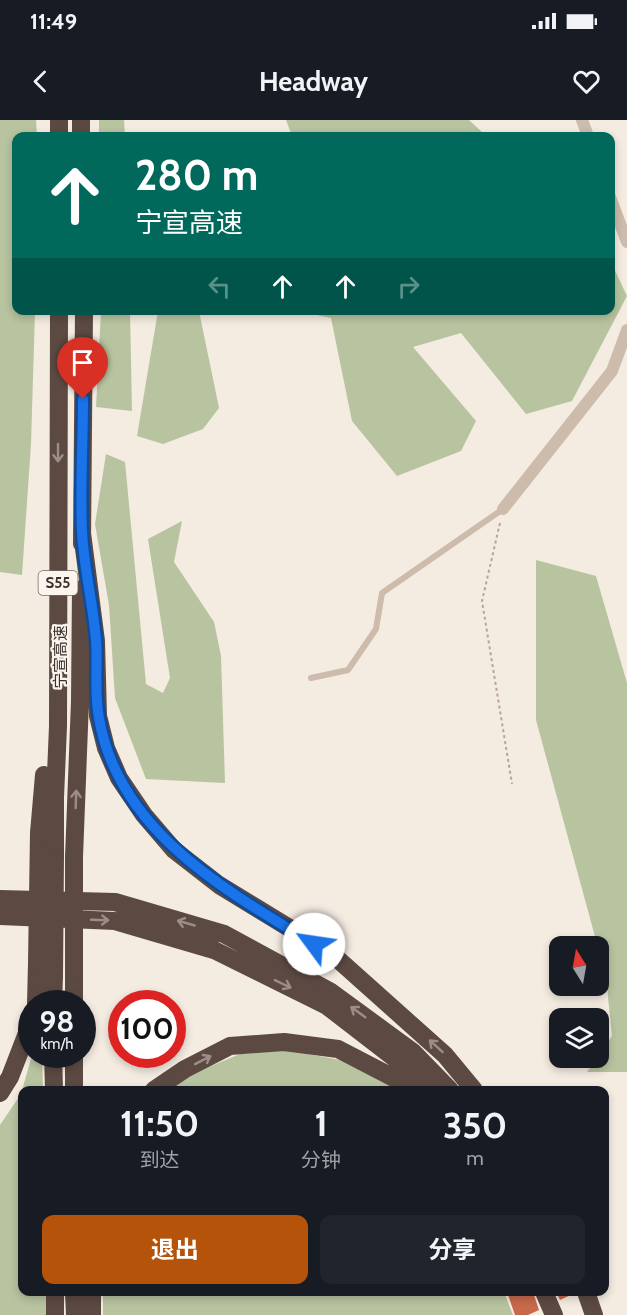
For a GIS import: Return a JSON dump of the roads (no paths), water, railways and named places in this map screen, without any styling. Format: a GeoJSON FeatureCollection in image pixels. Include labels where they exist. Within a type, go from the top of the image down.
{"type":"FeatureCollection","features":[{"type":"Feature","properties":{"kind":"highway","name":"宁宣高速"},"geometry":{"type":"LineString","coordinates":[[54,990],[59,315]]}},
{"type":"Feature","properties":{"kind":"highway","name":"宁宣高速"},"geometry":{"type":"LineString","coordinates":[[74,990],[74,857],[80,701],[84,315]]}},
{"type":"Feature","properties":{"kind":"highway"},"geometry":{"type":"LineString","coordinates":[[82,533],[96,641],[98,716],[106,748],[119,778],[144,815],[174,849],[219,885],[332,954],[445,1054],[471,1086]]}},
{"type":"Feature","properties":{"kind":"highway"},"geometry":{"type":"LineString","coordinates":[[36,990],[39,833],[58,603]]}},
{"type":"Feature","properties":{"kind":"highway"},"geometry":{"type":"LineString","coordinates":[[0,899],[115,902],[224,934],[331,992],[413,1052],[446,1086]]}},
{"type":"Feature","properties":{"kind":"highway"},"geometry":{"type":"LineString","coordinates":[[0,916],[115,921],[214,950],[327,1006],[431,1086]]}},
{"type":"Feature","properties":{"kind":"highway"},"geometry":{"type":"LineString","coordinates":[[160,1086],[185,1069],[230,1046],[284,1042],[338,1049],[409,1086]]}},
{"type":"Feature","properties":{"kind":"highway"},"geometry":{"type":"LineString","coordinates":[[0,1093],[10,1077],[18,1056]]}},
{"type":"Feature","properties":{"kind":"highway"},"geometry":{"type":"LineString","coordinates":[[53,1068],[54,1086]]}},
{"type":"Feature","properties":{"kind":"highway"},"geometry":{"type":"LineString","coordinates":[[74,1068],[74,1086]]}},
{"type":"Feature","properties":{"kind":"highway"},"geometry":{"type":"LineString","coordinates":[[55,1296],[55,1315]]}},
{"type":"Feature","properties":{"kind":"highway"},"geometry":{"type":"LineString","coordinates":[[74,1296],[75,1315]]}},
{"type":"Feature","properties":{"kind":"highway"},"geometry":{"type":"LineString","coordinates":[[92,1296],[92,1315]]}},
{"type":"Feature","properties":{"kind":"highway"},"geometry":{"type":"LineString","coordinates":[[546,1296],[554,1315]]}},
{"type":"Feature","properties":{"kind":"highway"},"geometry":{"type":"LineString","coordinates":[[587,1296],[594,1315]]}},
{"type":"Feature","properties":{"kind":"street"},"geometry":{"type":"LineString","coordinates":[[615,210],[627,242]]}},
{"type":"Feature","properties":{"kind":"street"},"geometry":{"type":"LineString","coordinates":[[503,509],[612,371],[627,330]]}},
{"type":"Feature","properties":{"kind":"lane"},"geometry":{"type":"LineString","coordinates":[[311,678],[348,670],[376,629],[381,593],[503,509]]}}]}
